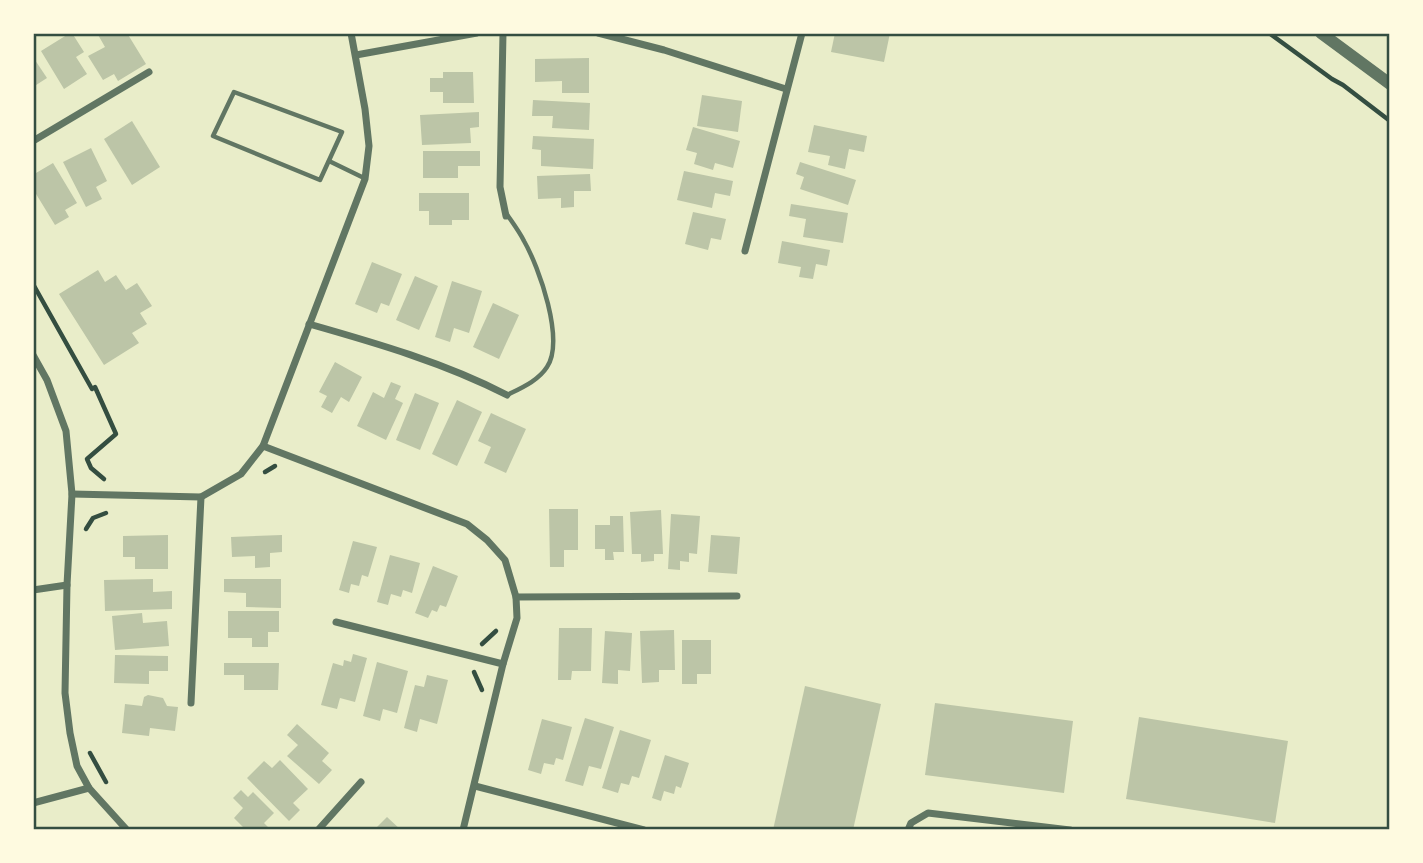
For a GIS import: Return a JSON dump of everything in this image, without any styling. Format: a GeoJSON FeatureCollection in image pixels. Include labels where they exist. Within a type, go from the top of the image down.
{"type":"FeatureCollection","features":[{"type":"Feature","properties":{"kind":"street"},"geometry":{"type":"LineString","coordinates":[[72,494],[201,497],[241,474],[263,446],[365,178],[369,146],[351,33]]}},
{"type":"Feature","properties":{"kind":"street"},"geometry":{"type":"LineString","coordinates":[[356,55],[478,33]]}},
{"type":"Feature","properties":{"kind":"street"},"geometry":{"type":"LineString","coordinates":[[503,33],[500,187],[506,214]]}},
{"type":"Feature","properties":{"kind":"street"},"geometry":{"type":"LineString","coordinates":[[598,33],[664,50],[786,89]]}},
{"type":"Feature","properties":{"kind":"street"},"geometry":{"type":"LineString","coordinates":[[745,251],[802,33]]}},
{"type":"Feature","properties":{"kind":"street"},"geometry":{"type":"LineString","coordinates":[[1321,33],[1390,84]]}},
{"type":"Feature","properties":{"kind":"street"},"geometry":{"type":"LineString","coordinates":[[33,141],[149,72]]}},
{"type":"Feature","properties":{"kind":"street"},"geometry":{"type":"LineString","coordinates":[[309,324],[391,348],[508,395]]}},
{"type":"Feature","properties":{"kind":"street"},"geometry":{"type":"LineString","coordinates":[[33,355],[47,380],[66,431],[72,494],[65,692],[77,766],[89,789],[127,830]]}},
{"type":"Feature","properties":{"kind":"street"},"geometry":{"type":"LineString","coordinates":[[263,446],[467,524],[487,540],[505,561],[516,597],[517,618],[503,664],[463,830]]}},
{"type":"Feature","properties":{"kind":"street"},"geometry":{"type":"LineString","coordinates":[[191,703],[201,497]]}},
{"type":"Feature","properties":{"kind":"street"},"geometry":{"type":"LineString","coordinates":[[33,590],[67,585]]}},
{"type":"Feature","properties":{"kind":"street"},"geometry":{"type":"LineString","coordinates":[[516,597],[737,596]]}},
{"type":"Feature","properties":{"kind":"street"},"geometry":{"type":"LineString","coordinates":[[336,622],[503,664]]}},
{"type":"Feature","properties":{"kind":"street"},"geometry":{"type":"LineString","coordinates":[[317,830],[361,782]]}},
{"type":"Feature","properties":{"kind":"street"},"geometry":{"type":"LineString","coordinates":[[475,786],[644,830]]}},
{"type":"Feature","properties":{"kind":"street"},"geometry":{"type":"LineString","coordinates":[[33,803],[89,789]]}},
{"type":"Feature","properties":{"kind":"street"},"geometry":{"type":"LineString","coordinates":[[908,830],[911,823],[928,813],[1070,830]]}},
{"type":"Feature","properties":{"kind":"lane"},"geometry":{"type":"LineString","coordinates":[[234,92],[342,132],[329,160],[320,180],[213,136],[234,92]]}},
{"type":"Feature","properties":{"kind":"lane"},"geometry":{"type":"LineString","coordinates":[[329,160],[365,178]]}},
{"type":"Feature","properties":{"kind":"lane"},"geometry":{"type":"LineString","coordinates":[[506,214],[525,242],[539,276],[551,318],[553,346],[548,366],[528,385],[508,395]]}},
{"type":"Feature","properties":{"kind":"path"},"geometry":{"type":"LineString","coordinates":[[1269,33],[1390,121]]}},
{"type":"Feature","properties":{"kind":"path"},"geometry":{"type":"LineString","coordinates":[[33,284],[92,389],[94,387],[116,434],[87,459],[91,468],[106,481]]}},
{"type":"Feature","properties":{"kind":"path"},"geometry":{"type":"LineString","coordinates":[[265,472],[274,466],[283,466]]}},
{"type":"Feature","properties":{"kind":"path"},"geometry":{"type":"LineString","coordinates":[[84,539],[87,525],[93,518],[106,513]]}},
{"type":"Feature","properties":{"kind":"path"},"geometry":{"type":"LineString","coordinates":[[481,645],[495,634],[501,622]]}},
{"type":"Feature","properties":{"kind":"path"},"geometry":{"type":"LineString","coordinates":[[88,749],[107,784]]}},
{"type":"Feature","properties":{"kind":"building"},"geometry":{"type":"Polygon","coordinates":[[[70,33],[84,52],[76,57],[87,74],[64,89],[41,51],[70,33]]]}},
{"type":"Feature","properties":{"kind":"building"},"geometry":{"type":"Polygon","coordinates":[[[97,33],[127,33],[146,64],[118,81],[114,74],[103,80],[88,56],[105,47],[97,33]]]}},
{"type":"Feature","properties":{"kind":"building"},"geometry":{"type":"Polygon","coordinates":[[[835,33],[890,33],[884,62],[831,52],[835,33]]]}},
{"type":"Feature","properties":{"kind":"building"},"geometry":{"type":"Polygon","coordinates":[[[33,57],[47,78],[33,87],[33,57]]]}},
{"type":"Feature","properties":{"kind":"building"},"geometry":{"type":"Polygon","coordinates":[[[589,58],[589,93],[562,93],[562,81],[535,82],[535,59],[589,58]]]}},
{"type":"Feature","properties":{"kind":"building"},"geometry":{"type":"Polygon","coordinates":[[[443,72],[473,72],[474,103],[443,103],[443,92],[430,92],[430,78],[443,78],[443,72]]]}},
{"type":"Feature","properties":{"kind":"building"},"geometry":{"type":"Polygon","coordinates":[[[702,95],[742,101],[738,132],[697,126],[702,95]]]}},
{"type":"Feature","properties":{"kind":"building"},"geometry":{"type":"Polygon","coordinates":[[[533,100],[590,103],[589,130],[552,128],[553,116],[532,116],[533,100]]]}},
{"type":"Feature","properties":{"kind":"building"},"geometry":{"type":"Polygon","coordinates":[[[479,112],[479,127],[470,128],[471,143],[422,145],[420,115],[479,112]]]}},
{"type":"Feature","properties":{"kind":"building"},"geometry":{"type":"Polygon","coordinates":[[[132,121],[160,167],[132,185],[104,139],[132,121]]]}},
{"type":"Feature","properties":{"kind":"building"},"geometry":{"type":"Polygon","coordinates":[[[814,125],[867,136],[864,152],[849,149],[845,169],[828,165],[830,156],[808,152],[814,125]]]}},
{"type":"Feature","properties":{"kind":"building"},"geometry":{"type":"Polygon","coordinates":[[[693,127],[740,141],[733,168],[715,163],[713,170],[694,164],[697,153],[686,150],[693,127]]]}},
{"type":"Feature","properties":{"kind":"building"},"geometry":{"type":"Polygon","coordinates":[[[533,136],[594,139],[593,169],[541,166],[541,150],[532,149],[533,136]]]}},
{"type":"Feature","properties":{"kind":"building"},"geometry":{"type":"Polygon","coordinates":[[[91,148],[107,181],[96,187],[102,199],[86,207],[63,162],[91,148]]]}},
{"type":"Feature","properties":{"kind":"building"},"geometry":{"type":"Polygon","coordinates":[[[423,151],[480,151],[480,166],[458,166],[458,178],[423,178],[423,151]]]}},
{"type":"Feature","properties":{"kind":"building"},"geometry":{"type":"Polygon","coordinates":[[[800,162],[856,180],[848,205],[800,189],[804,177],[796,174],[800,162]]]}},
{"type":"Feature","properties":{"kind":"building"},"geometry":{"type":"Polygon","coordinates":[[[53,163],[77,203],[65,210],[69,217],[55,225],[33,189],[33,168],[36,173],[53,163]]]}},
{"type":"Feature","properties":{"kind":"building"},"geometry":{"type":"Polygon","coordinates":[[[684,171],[733,181],[730,196],[715,193],[712,208],[677,200],[684,171]]]}},
{"type":"Feature","properties":{"kind":"building"},"geometry":{"type":"Polygon","coordinates":[[[590,174],[591,191],[574,191],[574,207],[561,208],[561,198],[538,199],[537,176],[590,174]]]}},
{"type":"Feature","properties":{"kind":"building"},"geometry":{"type":"Polygon","coordinates":[[[419,193],[469,193],[469,220],[452,220],[452,225],[429,225],[429,211],[419,211],[419,193]]]}},
{"type":"Feature","properties":{"kind":"building"},"geometry":{"type":"Polygon","coordinates":[[[791,204],[848,213],[843,243],[803,237],[806,219],[789,216],[791,204]]]}},
{"type":"Feature","properties":{"kind":"building"},"geometry":{"type":"Polygon","coordinates":[[[693,212],[726,219],[721,240],[711,238],[708,250],[685,244],[693,212]]]}},
{"type":"Feature","properties":{"kind":"building"},"geometry":{"type":"Polygon","coordinates":[[[782,241],[830,250],[827,266],[816,264],[813,279],[799,277],[801,267],[778,263],[782,241]]]}},
{"type":"Feature","properties":{"kind":"building"},"geometry":{"type":"Polygon","coordinates":[[[372,262],[402,274],[389,306],[381,303],[377,313],[355,304],[372,262]]]}},
{"type":"Feature","properties":{"kind":"building"},"geometry":{"type":"Polygon","coordinates":[[[98,270],[105,282],[116,275],[126,290],[137,283],[152,306],[140,313],[147,324],[132,333],[139,343],[104,365],[59,294],[98,270]]]}},
{"type":"Feature","properties":{"kind":"building"},"geometry":{"type":"Polygon","coordinates":[[[415,276],[438,286],[419,330],[396,320],[415,276]]]}},
{"type":"Feature","properties":{"kind":"building"},"geometry":{"type":"Polygon","coordinates":[[[452,281],[482,291],[469,333],[454,328],[450,342],[435,337],[452,281]]]}},
{"type":"Feature","properties":{"kind":"building"},"geometry":{"type":"Polygon","coordinates":[[[493,303],[519,315],[499,359],[473,347],[493,303]]]}},
{"type":"Feature","properties":{"kind":"building"},"geometry":{"type":"Polygon","coordinates":[[[335,362],[362,377],[349,402],[341,397],[332,413],[321,407],[327,396],[319,392],[335,362]]]}},
{"type":"Feature","properties":{"kind":"building"},"geometry":{"type":"Polygon","coordinates":[[[391,382],[401,386],[395,399],[403,403],[386,440],[357,426],[373,392],[384,398],[391,382]]]}},
{"type":"Feature","properties":{"kind":"building"},"geometry":{"type":"Polygon","coordinates":[[[415,393],[439,403],[420,450],[396,440],[415,393]]]}},
{"type":"Feature","properties":{"kind":"building"},"geometry":{"type":"Polygon","coordinates":[[[457,400],[482,412],[457,466],[432,454],[457,400]]]}},
{"type":"Feature","properties":{"kind":"building"},"geometry":{"type":"Polygon","coordinates":[[[491,413],[526,429],[506,473],[484,463],[491,447],[478,441],[491,413]]]}},
{"type":"Feature","properties":{"kind":"building"},"geometry":{"type":"Polygon","coordinates":[[[549,509],[578,509],[578,550],[564,550],[564,567],[550,567],[549,509]]]}},
{"type":"Feature","properties":{"kind":"building"},"geometry":{"type":"Polygon","coordinates":[[[661,510],[663,554],[654,554],[654,561],[641,562],[641,554],[632,554],[630,512],[661,510]]]}},
{"type":"Feature","properties":{"kind":"building"},"geometry":{"type":"Polygon","coordinates":[[[671,514],[700,516],[697,554],[689,553],[689,562],[680,561],[680,570],[668,569],[671,514]]]}},
{"type":"Feature","properties":{"kind":"building"},"geometry":{"type":"Polygon","coordinates":[[[610,516],[623,516],[624,552],[613,552],[614,560],[605,560],[605,549],[595,549],[595,525],[610,525],[610,516]]]}},
{"type":"Feature","properties":{"kind":"building"},"geometry":{"type":"Polygon","coordinates":[[[168,535],[168,569],[135,569],[135,557],[123,557],[123,536],[168,535]]]}},
{"type":"Feature","properties":{"kind":"building"},"geometry":{"type":"Polygon","coordinates":[[[282,535],[282,552],[270,553],[270,567],[255,568],[255,556],[232,557],[231,537],[282,535]]]}},
{"type":"Feature","properties":{"kind":"building"},"geometry":{"type":"Polygon","coordinates":[[[711,535],[740,537],[737,574],[708,572],[711,535]]]}},
{"type":"Feature","properties":{"kind":"building"},"geometry":{"type":"Polygon","coordinates":[[[353,541],[377,547],[368,577],[362,575],[359,586],[351,584],[349,593],[339,590],[353,541]]]}},
{"type":"Feature","properties":{"kind":"building"},"geometry":{"type":"Polygon","coordinates":[[[390,555],[420,563],[412,593],[403,590],[401,597],[391,594],[388,605],[377,602],[390,555]]]}},
{"type":"Feature","properties":{"kind":"building"},"geometry":{"type":"Polygon","coordinates":[[[433,566],[458,576],[446,607],[440,605],[437,612],[432,610],[428,618],[415,613],[433,566]]]}},
{"type":"Feature","properties":{"kind":"building"},"geometry":{"type":"Polygon","coordinates":[[[153,579],[153,592],[172,591],[172,609],[105,611],[104,580],[153,579]]]}},
{"type":"Feature","properties":{"kind":"building"},"geometry":{"type":"Polygon","coordinates":[[[224,579],[281,579],[281,608],[246,607],[246,593],[224,592],[224,579]]]}},
{"type":"Feature","properties":{"kind":"building"},"geometry":{"type":"Polygon","coordinates":[[[228,611],[279,611],[279,632],[268,632],[268,647],[252,647],[252,638],[228,638],[228,611]]]}},
{"type":"Feature","properties":{"kind":"building"},"geometry":{"type":"Polygon","coordinates":[[[142,613],[143,623],[167,621],[169,646],[115,650],[112,616],[142,613]]]}},
{"type":"Feature","properties":{"kind":"building"},"geometry":{"type":"Polygon","coordinates":[[[559,628],[592,628],[591,671],[572,671],[571,680],[558,680],[559,628]]]}},
{"type":"Feature","properties":{"kind":"building"},"geometry":{"type":"Polygon","coordinates":[[[674,630],[675,670],[659,670],[659,682],[642,683],[640,631],[674,630]]]}},
{"type":"Feature","properties":{"kind":"building"},"geometry":{"type":"Polygon","coordinates":[[[605,631],[632,633],[630,671],[618,670],[618,684],[602,683],[605,631]]]}},
{"type":"Feature","properties":{"kind":"building"},"geometry":{"type":"Polygon","coordinates":[[[682,640],[711,640],[711,674],[697,674],[697,684],[682,684],[682,640]]]}},
{"type":"Feature","properties":{"kind":"building"},"geometry":{"type":"Polygon","coordinates":[[[353,654],[367,658],[355,702],[340,698],[337,709],[321,705],[333,663],[343,666],[344,660],[351,662],[353,654]]]}},
{"type":"Feature","properties":{"kind":"building"},"geometry":{"type":"Polygon","coordinates":[[[115,655],[168,656],[168,671],[149,671],[149,684],[114,683],[115,655]]]}},
{"type":"Feature","properties":{"kind":"building"},"geometry":{"type":"Polygon","coordinates":[[[377,662],[408,671],[397,713],[383,709],[380,721],[363,716],[377,662]]]}},
{"type":"Feature","properties":{"kind":"building"},"geometry":{"type":"Polygon","coordinates":[[[224,663],[279,663],[278,690],[244,690],[244,675],[224,675],[224,663]]]}},
{"type":"Feature","properties":{"kind":"building"},"geometry":{"type":"Polygon","coordinates":[[[427,675],[448,680],[437,724],[420,719],[417,732],[404,728],[415,685],[424,687],[427,675]]]}},
{"type":"Feature","properties":{"kind":"building"},"geometry":{"type":"Polygon","coordinates":[[[805,686],[881,704],[853,830],[773,830],[805,686]]]}},
{"type":"Feature","properties":{"kind":"building"},"geometry":{"type":"Polygon","coordinates":[[[148,695],[163,698],[167,706],[178,707],[175,731],[150,728],[149,736],[122,733],[125,704],[142,706],[144,697],[148,695]]]}},
{"type":"Feature","properties":{"kind":"building"},"geometry":{"type":"Polygon","coordinates":[[[935,703],[1073,721],[1064,793],[925,775],[935,703]]]}},
{"type":"Feature","properties":{"kind":"building"},"geometry":{"type":"Polygon","coordinates":[[[1139,717],[1288,741],[1275,823],[1126,799],[1139,717]]]}},
{"type":"Feature","properties":{"kind":"building"},"geometry":{"type":"Polygon","coordinates":[[[585,718],[614,727],[601,769],[589,766],[583,786],[565,781],[585,718]]]}},
{"type":"Feature","properties":{"kind":"building"},"geometry":{"type":"Polygon","coordinates":[[[542,719],[572,727],[563,760],[556,758],[554,765],[544,763],[541,774],[528,770],[542,719]]]}},
{"type":"Feature","properties":{"kind":"building"},"geometry":{"type":"Polygon","coordinates":[[[297,724],[329,753],[322,761],[332,770],[319,784],[287,756],[298,745],[287,735],[297,724]]]}},
{"type":"Feature","properties":{"kind":"building"},"geometry":{"type":"Polygon","coordinates":[[[620,730],[651,740],[639,778],[632,776],[629,785],[621,783],[618,793],[602,788],[620,730]]]}},
{"type":"Feature","properties":{"kind":"building"},"geometry":{"type":"Polygon","coordinates":[[[665,755],[689,763],[681,788],[676,786],[674,794],[664,791],[661,801],[652,798],[665,755]]]}},
{"type":"Feature","properties":{"kind":"building"},"geometry":{"type":"Polygon","coordinates":[[[280,760],[308,789],[293,803],[300,810],[289,821],[247,778],[264,761],[272,768],[280,760]]]}},
{"type":"Feature","properties":{"kind":"building"},"geometry":{"type":"Polygon","coordinates":[[[241,790],[248,797],[253,792],[274,813],[264,823],[271,830],[246,830],[234,818],[243,808],[233,798],[241,790]]]}},
{"type":"Feature","properties":{"kind":"building"},"geometry":{"type":"Polygon","coordinates":[[[387,817],[401,830],[374,830],[387,817]]]}}]}
